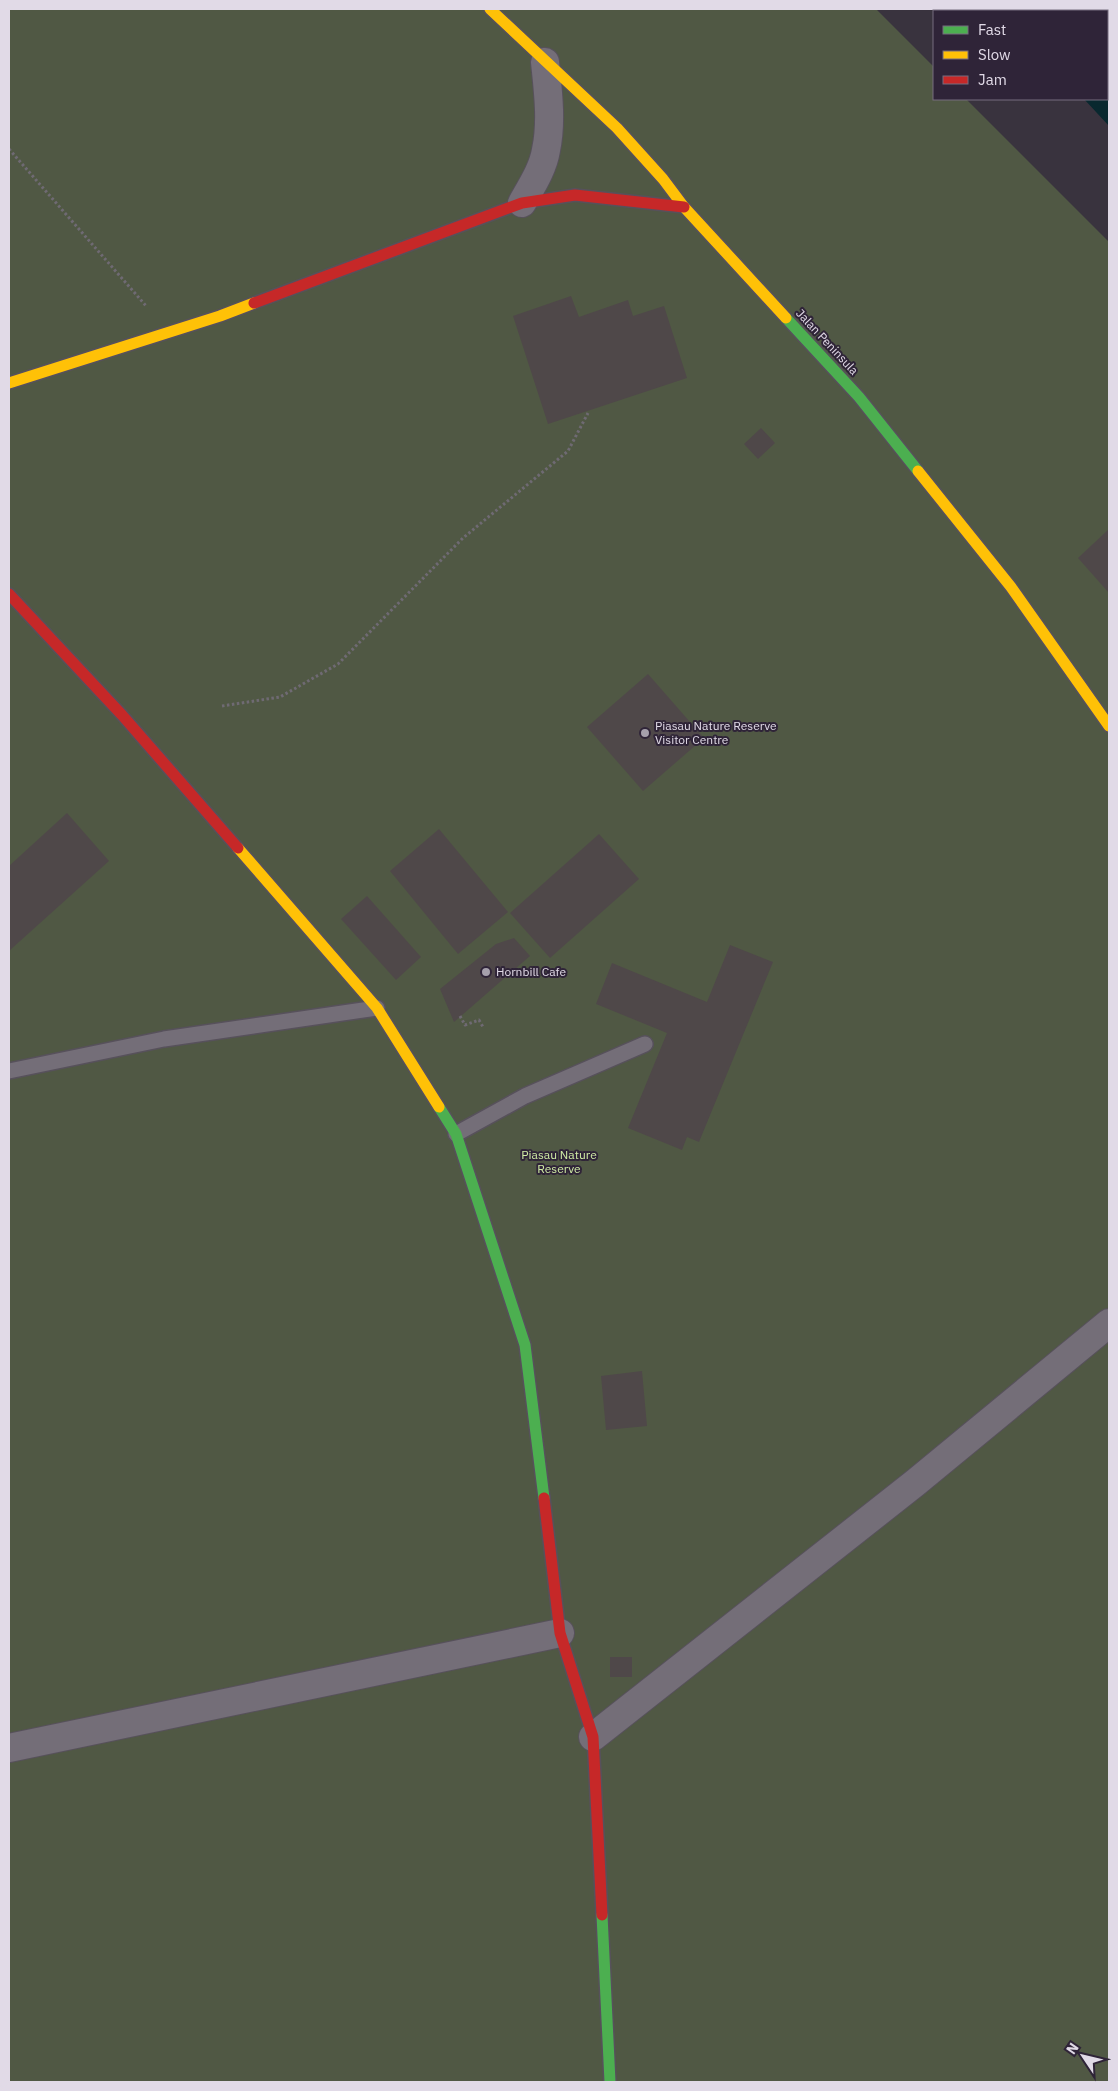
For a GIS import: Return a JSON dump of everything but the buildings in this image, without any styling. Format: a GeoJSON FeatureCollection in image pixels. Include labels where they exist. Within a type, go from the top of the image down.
{"type":"FeatureCollection","features":[{"type":"Feature","properties":{"kind":"street","name":"Jalan Peninsula"},"geometry":{"type":"LineString","coordinates":[[490,9],[619,130],[662,176],[684,207],[859,396],[1011,587],[1109,726]]}},
{"type":"Feature","properties":{"kind":"street"},"geometry":{"type":"LineString","coordinates":[[522,203],[534,181],[546,151],[550,106],[545,62]]}},
{"type":"Feature","properties":{"kind":"street"},"geometry":{"type":"LineString","coordinates":[[9,383],[229,313],[522,203],[575,194],[684,207]]}},
{"type":"Feature","properties":{"kind":"street"},"geometry":{"type":"LineString","coordinates":[[9,594],[122,714],[377,1008],[456,1134],[525,1345],[560,1633],[593,1737],[610,2082]]}},
{"type":"Feature","properties":{"kind":"street"},"geometry":{"type":"LineString","coordinates":[[593,1737],[915,1484],[1109,1323]]}},
{"type":"Feature","properties":{"kind":"street"},"geometry":{"type":"LineString","coordinates":[[9,1748],[560,1633]]}},
{"type":"Feature","properties":{"kind":"lane"},"geometry":{"type":"LineString","coordinates":[[9,1071],[164,1039],[377,1008]]}},
{"type":"Feature","properties":{"kind":"lane"},"geometry":{"type":"LineString","coordinates":[[456,1134],[525,1096],[645,1044]]}},
{"type":"Feature","properties":{"kind":"path"},"geometry":{"type":"LineString","coordinates":[[9,149],[169,332]]}},
{"type":"Feature","properties":{"kind":"path"},"geometry":{"type":"LineString","coordinates":[[222,706],[280,697],[338,664],[463,538],[568,451],[588,413]]}},
{"type":"Feature","properties":{"kind":"path"},"geometry":{"type":"LineString","coordinates":[[460,1016],[465,1025],[479,1020],[483,1027]]}},
{"type":"Feature","properties":{"kind":"green space","name":"Piasau Nature Reserve"},"geometry":{"type":"Polygon","coordinates":[[[9,9],[876,9],[933,66],[933,100],[967,100],[1109,242],[1109,2082],[9,2082],[9,9]]]}},
{"type":"Feature","properties":{"kind":"water"},"geometry":{"type":"Polygon","coordinates":[[[1109,9],[1109,126],[1085,100],[1108,100],[1108,10],[1000,10],[1109,9]]]}},
{"type":"Feature","properties":{"kind":"traffic: fast"},"geometry":{"type":"LineString","coordinates":[[786,318],[859,397],[918,471]]}},
{"type":"Feature","properties":{"kind":"traffic: fast"},"geometry":{"type":"LineString","coordinates":[[439,1107],[456,1134],[525,1345],[544,1498]]}},
{"type":"Feature","properties":{"kind":"traffic: fast"},"geometry":{"type":"LineString","coordinates":[[602,1915],[610,2082]]}},
{"type":"Feature","properties":{"kind":"traffic: slow"},"geometry":{"type":"LineString","coordinates":[[490,9],[617,128],[663,179],[684,207],[786,318]]}},
{"type":"Feature","properties":{"kind":"traffic: slow"},"geometry":{"type":"LineString","coordinates":[[9,383],[220,316],[254,303]]}},
{"type":"Feature","properties":{"kind":"traffic: slow"},"geometry":{"type":"LineString","coordinates":[[918,471],[1011,587],[1109,726]]}},
{"type":"Feature","properties":{"kind":"traffic: slow"},"geometry":{"type":"LineString","coordinates":[[238,848],[377,1008],[439,1107]]}},
{"type":"Feature","properties":{"kind":"traffic: jam"},"geometry":{"type":"LineString","coordinates":[[254,303],[522,203],[575,195],[684,207]]}},
{"type":"Feature","properties":{"kind":"traffic: jam"},"geometry":{"type":"LineString","coordinates":[[9,594],[122,715],[238,848]]}},
{"type":"Feature","properties":{"kind":"traffic: jam"},"geometry":{"type":"LineString","coordinates":[[544,1498],[560,1633],[593,1737],[602,1915]]}},
{"type":"Feature","properties":{"kind":"place","name":"Piasau Nature Reserve Visitor Centre"},"geometry":{"type":"Point","coordinates":[645,733]}},
{"type":"Feature","properties":{"kind":"place","name":"Hornbill Cafe"},"geometry":{"type":"Point","coordinates":[486,972]}}]}
